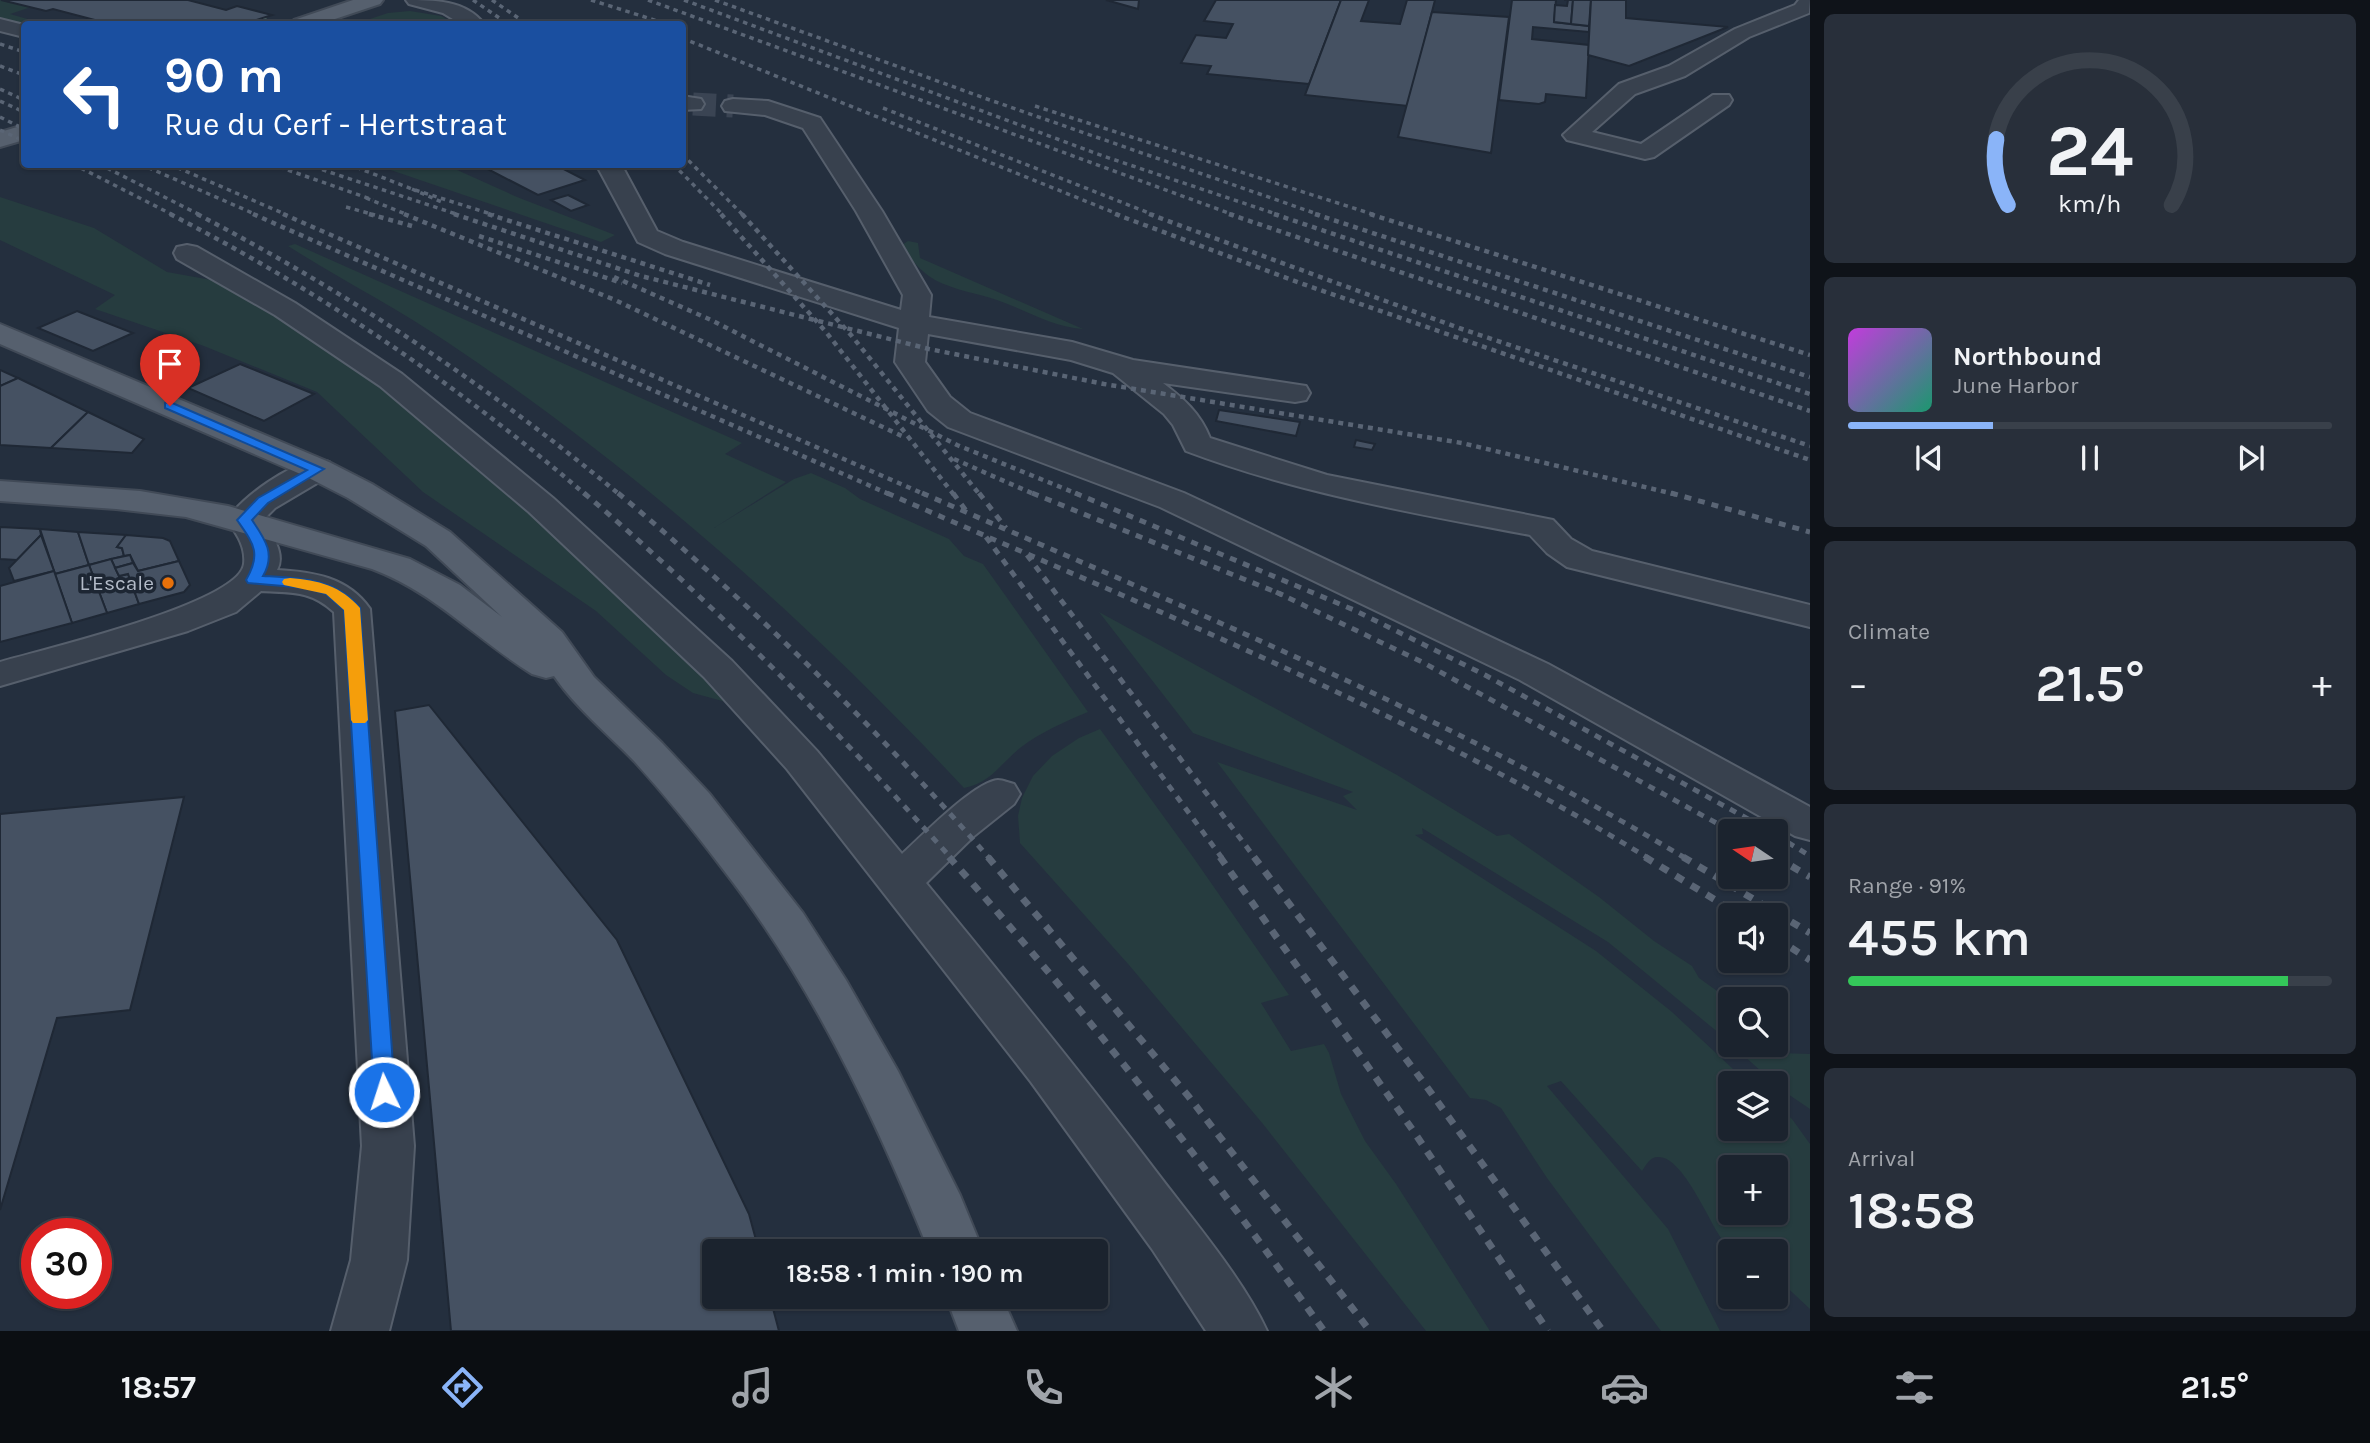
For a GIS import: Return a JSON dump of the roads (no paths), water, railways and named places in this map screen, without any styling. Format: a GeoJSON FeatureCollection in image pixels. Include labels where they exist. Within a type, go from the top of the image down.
{"type":"FeatureCollection","features":[{"type":"Feature","properties":{"kind":"main road"},"geometry":{"type":"LineString","coordinates":[[311,21],[373,0]]}},
{"type":"Feature","properties":{"kind":"main road"},"geometry":{"type":"LineString","coordinates":[[0,127],[21,120]]}},
{"type":"Feature","properties":{"kind":"main road"},"geometry":{"type":"LineString","coordinates":[[0,141],[21,133]]}},
{"type":"Feature","properties":{"kind":"main road"},"geometry":{"type":"LineString","coordinates":[[0,333],[317,469],[360,491],[438,540],[549,640],[580,685],[648,752],[694,803],[740,860],[786,925],[873,1071],[933,1195],[951,1239]]}},
{"type":"Feature","properties":{"kind":"main road"},"geometry":{"type":"LineString","coordinates":[[0,491],[99,497],[186,507],[244,520],[302,539],[367,555],[412,572],[474,611],[527,655],[580,685]]}},
{"type":"Feature","properties":{"kind":"main road"},"geometry":{"type":"LineString","coordinates":[[979,1309],[988,1331]]}},
{"type":"Feature","properties":{"kind":"street"},"geometry":{"type":"LineString","coordinates":[[416,0],[450,9],[469,21]]}},
{"type":"Feature","properties":{"kind":"street"},"geometry":{"type":"LineString","coordinates":[[1721,100],[1645,152],[1575,135],[1628,89],[1676,71],[1742,33],[1802,9],[1810,0]]}},
{"type":"Feature","properties":{"kind":"street"},"geometry":{"type":"LineString","coordinates":[[0,24],[21,30]]}},
{"type":"Feature","properties":{"kind":"street"},"geometry":{"type":"LineString","coordinates":[[733,106],[768,108],[812,123],[869,211],[916,295],[910,362],[939,404],[959,420],[1171,500],[1475,643],[1534,672],[1810,826]]}},
{"type":"Feature","properties":{"kind":"street"},"geometry":{"type":"LineString","coordinates":[[610,168],[648,236],[674,248],[914,323],[1072,351],[1124,367],[1295,393]]}},
{"type":"Feature","properties":{"kind":"street"},"geometry":{"type":"LineString","coordinates":[[187,253],[285,309],[391,380],[541,505],[718,669],[802,760],[1049,1068],[1171,1233],[1238,1331]]}},
{"type":"Feature","properties":{"kind":"street"},"geometry":{"type":"LineString","coordinates":[[1124,367],[1175,407],[1188,423],[1197,444],[1225,455],[1330,483],[1541,527],[1559,546],[1580,559],[1810,616]]}},
{"type":"Feature","properties":{"kind":"street"},"geometry":{"type":"LineString","coordinates":[[0,674],[175,623],[223,604],[253,580],[262,565],[259,541],[244,520],[263,500],[317,469]]}},
{"type":"Feature","properties":{"kind":"street"},"geometry":{"type":"LineString","coordinates":[[253,580],[308,583],[332,591],[352,608],[388,1146],[379,1260],[360,1331]]}},
{"type":"Feature","properties":{"kind":"street"},"geometry":{"type":"LineString","coordinates":[[900,882],[959,826],[999,794]]}},
{"type":"Feature","properties":{"kind":"tunnel"},"geometry":{"type":"LineString","coordinates":[[693,104],[733,106]]}},
{"type":"Feature","properties":{"kind":"railway"},"geometry":{"type":"LineString","coordinates":[[473,0],[504,21]]}},
{"type":"Feature","properties":{"kind":"railway"},"geometry":{"type":"LineString","coordinates":[[492,0],[523,21]]}},
{"type":"Feature","properties":{"kind":"railway"},"geometry":{"type":"LineString","coordinates":[[591,0],[658,21]]}},
{"type":"Feature","properties":{"kind":"railway"},"geometry":{"type":"LineString","coordinates":[[648,0],[1234,215]]}},
{"type":"Feature","properties":{"kind":"railway"},"geometry":{"type":"LineString","coordinates":[[684,0],[1103,156],[1279,215]]}},
{"type":"Feature","properties":{"kind":"railway"},"geometry":{"type":"LineString","coordinates":[[715,0],[987,99],[1320,215]]}},
{"type":"Feature","properties":{"kind":"railway"},"geometry":{"type":"LineString","coordinates":[[686,40],[1120,215]]}},
{"type":"Feature","properties":{"kind":"railway"},"geometry":{"type":"LineString","coordinates":[[0,44],[21,51]]}},
{"type":"Feature","properties":{"kind":"railway"},"geometry":{"type":"LineString","coordinates":[[0,66],[21,74]]}},
{"type":"Feature","properties":{"kind":"railway"},"geometry":{"type":"LineString","coordinates":[[0,89],[21,99]]}},
{"type":"Feature","properties":{"kind":"railway"},"geometry":{"type":"LineString","coordinates":[[0,101],[21,111]]}},
{"type":"Feature","properties":{"kind":"railway"},"geometry":{"type":"LineString","coordinates":[[1035,106],[1375,215]]}},
{"type":"Feature","properties":{"kind":"railway"},"geometry":{"type":"LineString","coordinates":[[883,108],[1154,215]]}},
{"type":"Feature","properties":{"kind":"railway"},"geometry":{"type":"LineString","coordinates":[[0,117],[21,128]]}},
{"type":"Feature","properties":{"kind":"railway"},"geometry":{"type":"LineString","coordinates":[[0,130],[21,140]]}},
{"type":"Feature","properties":{"kind":"railway"},"geometry":{"type":"LineString","coordinates":[[686,158],[742,214]]}},
{"type":"Feature","properties":{"kind":"railway"},"geometry":{"type":"LineString","coordinates":[[81,168],[173,215]]}},
{"type":"Feature","properties":{"kind":"railway"},"geometry":{"type":"LineString","coordinates":[[107,168],[200,215]]}},
{"type":"Feature","properties":{"kind":"railway"},"geometry":{"type":"LineString","coordinates":[[149,168],[257,215]]}},
{"type":"Feature","properties":{"kind":"railway"},"geometry":{"type":"LineString","coordinates":[[178,168],[287,215]]}},
{"type":"Feature","properties":{"kind":"railway"},"geometry":{"type":"LineString","coordinates":[[282,168],[373,200]]}},
{"type":"Feature","properties":{"kind":"railway"},"geometry":{"type":"LineString","coordinates":[[317,168],[459,215]]}},
{"type":"Feature","properties":{"kind":"railway"},"geometry":{"type":"LineString","coordinates":[[358,168],[412,189]]}},
{"type":"Feature","properties":{"kind":"railway"},"geometry":{"type":"LineString","coordinates":[[677,168],[723,215]]}},
{"type":"Feature","properties":{"kind":"railway"},"geometry":{"type":"LineString","coordinates":[[412,189],[494,215]]}},
{"type":"Feature","properties":{"kind":"railway"},"geometry":{"type":"LineString","coordinates":[[412,189],[444,203]]}},
{"type":"Feature","properties":{"kind":"railway"},"geometry":{"type":"LineString","coordinates":[[366,198],[408,215]]}},
{"type":"Feature","properties":{"kind":"railway"},"geometry":{"type":"LineString","coordinates":[[346,207],[375,215]]}},
{"type":"Feature","properties":{"kind":"railway"},"geometry":{"type":"LineString","coordinates":[[170,214],[280,275],[386,342],[488,416],[586,495]]}},
{"type":"Feature","properties":{"kind":"railway"},"geometry":{"type":"LineString","coordinates":[[197,214],[308,275],[416,343],[520,416],[620,495]]}},
{"type":"Feature","properties":{"kind":"railway"},"geometry":{"type":"LineString","coordinates":[[253,214],[891,495]]}},
{"type":"Feature","properties":{"kind":"railway"},"geometry":{"type":"LineString","coordinates":[[283,214],[926,495]]}},
{"type":"Feature","properties":{"kind":"railway"},"geometry":{"type":"LineString","coordinates":[[369,214],[412,226]]}},
{"type":"Feature","properties":{"kind":"railway"},"geometry":{"type":"LineString","coordinates":[[404,214],[615,300],[906,438]]}},
{"type":"Feature","properties":{"kind":"railway"},"geometry":{"type":"LineString","coordinates":[[454,214],[641,276],[816,320]]}},
{"type":"Feature","properties":{"kind":"railway"},"geometry":{"type":"LineString","coordinates":[[488,214],[710,285]]}},
{"type":"Feature","properties":{"kind":"railway"},"geometry":{"type":"LineString","coordinates":[[721,214],[816,320]]}},
{"type":"Feature","properties":{"kind":"railway"},"geometry":{"type":"LineString","coordinates":[[742,214],[844,328]]}},
{"type":"Feature","properties":{"kind":"railway"},"geometry":{"type":"LineString","coordinates":[[1115,214],[1300,283],[1810,460]]}},
{"type":"Feature","properties":{"kind":"railway"},"geometry":{"type":"LineString","coordinates":[[1149,214],[1459,328],[1810,446]]}},
{"type":"Feature","properties":{"kind":"railway"},"geometry":{"type":"LineString","coordinates":[[1229,214],[1810,411]]}},
{"type":"Feature","properties":{"kind":"railway"},"geometry":{"type":"LineString","coordinates":[[1274,214],[1810,394]]}},
{"type":"Feature","properties":{"kind":"railway"},"geometry":{"type":"LineString","coordinates":[[1315,214],[1810,377]]}},
{"type":"Feature","properties":{"kind":"railway"},"geometry":{"type":"LineString","coordinates":[[1370,214],[1810,355]]}},
{"type":"Feature","properties":{"kind":"railway"},"geometry":{"type":"LineString","coordinates":[[479,236],[622,283]]}},
{"type":"Feature","properties":{"kind":"railway"},"geometry":{"type":"LineString","coordinates":[[614,277],[711,320],[887,409]]}},
{"type":"Feature","properties":{"kind":"railway"},"geometry":{"type":"LineString","coordinates":[[816,320],[844,328]]}},
{"type":"Feature","properties":{"kind":"railway"},"geometry":{"type":"LineString","coordinates":[[816,320],[887,409]]}},
{"type":"Feature","properties":{"kind":"railway"},"geometry":{"type":"LineString","coordinates":[[844,328],[929,349],[1104,384],[1462,443],[1678,495]]}},
{"type":"Feature","properties":{"kind":"railway"},"geometry":{"type":"LineString","coordinates":[[844,328],[928,430]]}},
{"type":"Feature","properties":{"kind":"railway"},"geometry":{"type":"LineString","coordinates":[[887,409],[928,430]]}},
{"type":"Feature","properties":{"kind":"railway"},"geometry":{"type":"LineString","coordinates":[[887,409],[954,495]]}},
{"type":"Feature","properties":{"kind":"railway"},"geometry":{"type":"LineString","coordinates":[[928,430],[957,445],[1080,495]]}},
{"type":"Feature","properties":{"kind":"railway"},"geometry":{"type":"LineString","coordinates":[[928,430],[980,495]]}},
{"type":"Feature","properties":{"kind":"railway"},"geometry":{"type":"LineString","coordinates":[[954,459],[1036,495]]}},
{"type":"Feature","properties":{"kind":"railway"},"geometry":{"type":"LineString","coordinates":[[584,493],[681,579],[774,669],[864,762],[951,858]]}},
{"type":"Feature","properties":{"kind":"railway"},"geometry":{"type":"LineString","coordinates":[[618,493],[716,578],[811,668],[902,761],[989,858]]}},
{"type":"Feature","properties":{"kind":"railway"},"geometry":{"type":"LineString","coordinates":[[887,493],[1177,619],[1370,708],[1557,805],[1648,858]]}},
{"type":"Feature","properties":{"kind":"railway"},"geometry":{"type":"LineString","coordinates":[[922,493],[1213,620],[1406,709],[1593,805],[1685,858]]}},
{"type":"Feature","properties":{"kind":"railway"},"geometry":{"type":"LineString","coordinates":[[953,493],[967,512]]}},
{"type":"Feature","properties":{"kind":"railway"},"geometry":{"type":"LineString","coordinates":[[979,493],[1006,528]]}},
{"type":"Feature","properties":{"kind":"railway"},"geometry":{"type":"LineString","coordinates":[[1032,493],[1278,593]]}},
{"type":"Feature","properties":{"kind":"railway"},"geometry":{"type":"LineString","coordinates":[[1075,493],[1354,610],[1485,675],[1748,819]]}},
{"type":"Feature","properties":{"kind":"railway"},"geometry":{"type":"LineString","coordinates":[[1671,493],[1810,532]]}},
{"type":"Feature","properties":{"kind":"railway"},"geometry":{"type":"LineString","coordinates":[[986,537],[1222,858]]}},
{"type":"Feature","properties":{"kind":"railway"},"geometry":{"type":"LineString","coordinates":[[1027,555],[1255,858]]}},
{"type":"Feature","properties":{"kind":"railway"},"geometry":{"type":"LineString","coordinates":[[1278,593],[1283,595]]}},
{"type":"Feature","properties":{"kind":"railway"},"geometry":{"type":"LineString","coordinates":[[1278,593],[1422,662],[1718,824]]}},
{"type":"Feature","properties":{"kind":"railway"},"geometry":{"type":"LineString","coordinates":[[1788,842],[1810,856]]}},
{"type":"Feature","properties":{"kind":"railway"},"geometry":{"type":"LineString","coordinates":[[949,857],[1048,971],[1143,1089],[1324,1331]]}},
{"type":"Feature","properties":{"kind":"railway"},"geometry":{"type":"LineString","coordinates":[[988,857],[1189,1097],[1370,1331]]}},
{"type":"Feature","properties":{"kind":"railway"},"geometry":{"type":"LineString","coordinates":[[1220,857],[1412,1129],[1548,1331]]}},
{"type":"Feature","properties":{"kind":"railway"},"geometry":{"type":"LineString","coordinates":[[1254,857],[1424,1083],[1603,1331]]}},
{"type":"Feature","properties":{"kind":"railway"},"geometry":{"type":"LineString","coordinates":[[1645,857],[1720,903]]}},
{"type":"Feature","properties":{"kind":"railway"},"geometry":{"type":"LineString","coordinates":[[1683,857],[1810,933]]}},
{"type":"Feature","properties":{"kind":"railway"},"geometry":{"type":"LineString","coordinates":[[1788,864],[1810,877]]}},
{"type":"Feature","properties":{"kind":"railway"},"geometry":{"type":"LineString","coordinates":[[1788,946],[1810,960]]}},
{"type":"Feature","properties":{"kind":"place","name":"L'Escale"},"geometry":{"type":"Point","coordinates":[168,583]}}]}
